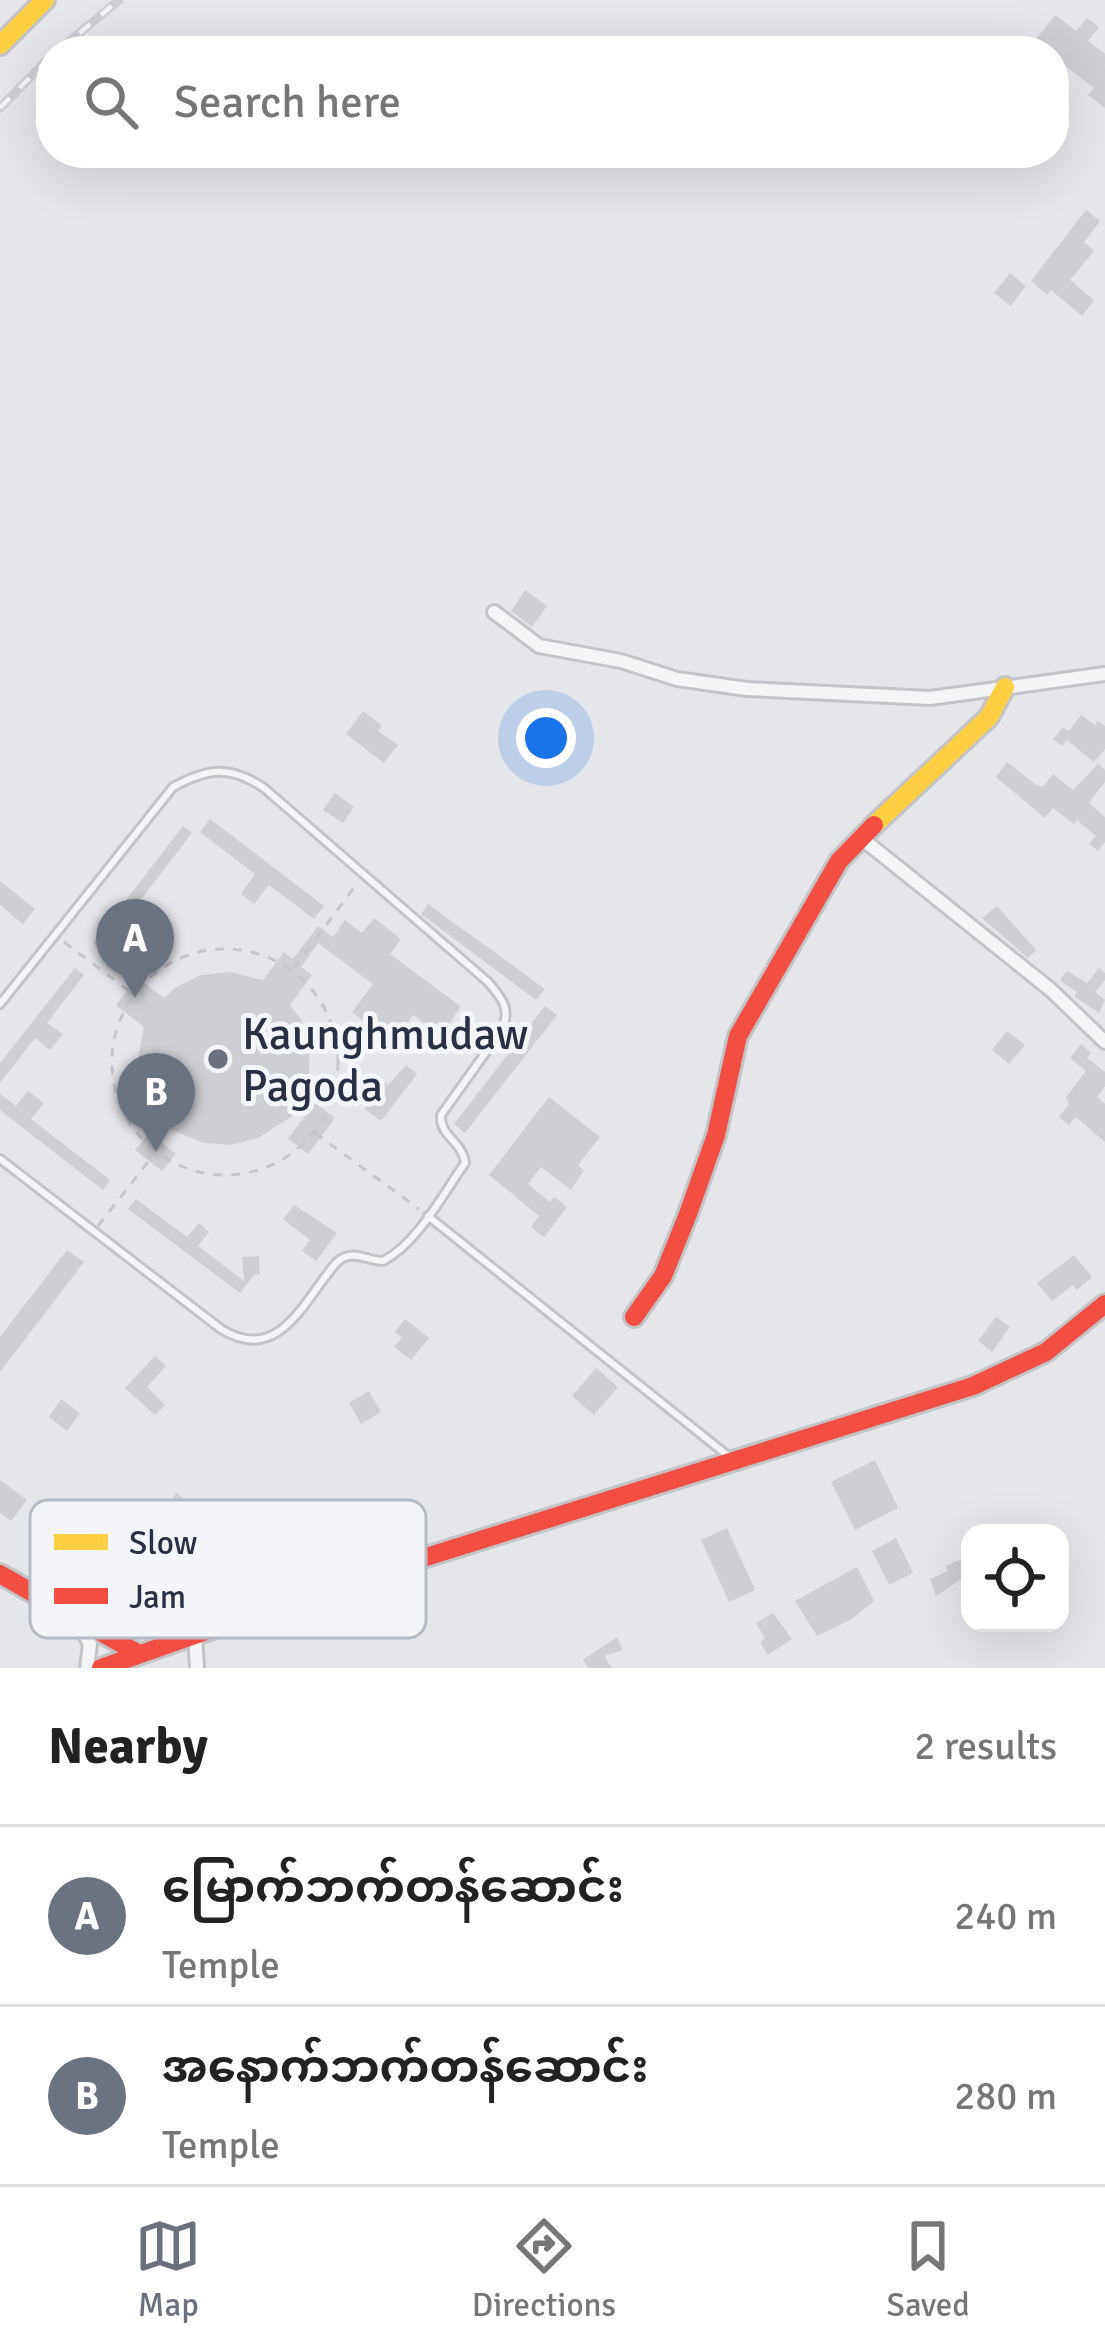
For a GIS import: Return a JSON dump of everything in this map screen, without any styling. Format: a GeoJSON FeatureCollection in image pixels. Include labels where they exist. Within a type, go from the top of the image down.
{"type":"FeatureCollection","features":[{"type":"Feature","properties":{"kind":"main road"},"geometry":{"type":"LineString","coordinates":[[0,45],[45,0]]}},
{"type":"Feature","properties":{"kind":"main road"},"geometry":{"type":"LineString","coordinates":[[634,1317],[663,1276],[688,1214],[716,1135],[738,1036],[839,861],[989,717],[1005,687]]}},
{"type":"Feature","properties":{"kind":"main road"},"geometry":{"type":"LineString","coordinates":[[426,1557],[932,1400],[1009,1371],[1061,1342],[1105,1304]]}},
{"type":"Feature","properties":{"kind":"main road"},"geometry":{"type":"LineString","coordinates":[[0,1574],[30,1591]]}},
{"type":"Feature","properties":{"kind":"main road"},"geometry":{"type":"LineString","coordinates":[[112,1638],[139,1654]]}},
{"type":"Feature","properties":{"kind":"main road"},"geometry":{"type":"LineString","coordinates":[[100,1668],[184,1638]]}},
{"type":"Feature","properties":{"kind":"street"},"geometry":{"type":"LineString","coordinates":[[494,612],[539,646],[621,661],[677,679],[747,689],[930,698],[1105,674]]}},
{"type":"Feature","properties":{"kind":"street"},"geometry":{"type":"LineString","coordinates":[[860,836],[1051,991],[1105,1042]]}},
{"type":"Feature","properties":{"kind":"street"},"geometry":{"type":"LineString","coordinates":[[86,1638],[87,1668]]}},
{"type":"Feature","properties":{"kind":"street"},"geometry":{"type":"LineString","coordinates":[[195,1638],[197,1668]]}},
{"type":"Feature","properties":{"kind":"lane"},"geometry":{"type":"LineString","coordinates":[[0,1004],[173,787],[213,769],[246,776],[488,982],[506,1005],[501,1031],[441,1115],[442,1129],[463,1151],[466,1163],[392,1257],[382,1262],[358,1255],[339,1260],[287,1325],[255,1342],[220,1330],[0,1159]]}},
{"type":"Feature","properties":{"kind":"lane"},"geometry":{"type":"LineString","coordinates":[[427,1215],[735,1461]]}},
{"type":"Feature","properties":{"kind":"path"},"geometry":{"type":"LineString","coordinates":[[293,970],[364,874]]}},
{"type":"Feature","properties":{"kind":"path"},"geometry":{"type":"LineString","coordinates":[[54,933],[134,995]]}},
{"type":"Feature","properties":{"kind":"path"},"geometry":{"type":"LineString","coordinates":[[224,948],[260,953],[293,970],[319,997],[334,1030],[339,1066],[331,1103],[314,1132],[284,1159],[250,1173],[211,1175],[175,1165],[143,1142],[122,1111],[111,1075],[114,1036],[134,995],[154,972],[187,954],[224,948]]}},
{"type":"Feature","properties":{"kind":"path"},"geometry":{"type":"LineString","coordinates":[[314,1132],[427,1215]]}},
{"type":"Feature","properties":{"kind":"path"},"geometry":{"type":"LineString","coordinates":[[93,1232],[156,1151]]}},
{"type":"Feature","properties":{"kind":"building"},"geometry":{"type":"Polygon","coordinates":[[[1055,15],[1076,31],[1087,18],[1099,27],[1088,41],[1105,54],[1105,108],[1088,95],[1094,88],[1069,69],[1069,36],[1039,36],[1055,15]]]}},
{"type":"Feature","properties":{"kind":"building"},"geometry":{"type":"Polygon","coordinates":[[[1086,210],[1100,221],[1084,242],[1094,251],[1070,280],[1094,300],[1082,316],[1051,290],[1047,295],[1031,281],[1086,210]]]}},
{"type":"Feature","properties":{"kind":"building"},"geometry":{"type":"Polygon","coordinates":[[[1010,273],[1026,286],[1011,306],[994,293],[1010,273]]]}},
{"type":"Feature","properties":{"kind":"building"},"geometry":{"type":"Polygon","coordinates":[[[525,590],[547,606],[532,627],[511,611],[525,590]]]}},
{"type":"Feature","properties":{"kind":"building"},"geometry":{"type":"Polygon","coordinates":[[[363,711],[382,726],[378,731],[398,745],[384,763],[346,734],[363,711]]]}},
{"type":"Feature","properties":{"kind":"building"},"geometry":{"type":"Polygon","coordinates":[[[1081,715],[1105,726],[1105,749],[1094,762],[1067,740],[1062,746],[1053,739],[1063,727],[1069,731],[1081,715]]]}},
{"type":"Feature","properties":{"kind":"building"},"geometry":{"type":"Polygon","coordinates":[[[1007,762],[1036,785],[1043,787],[1053,774],[1073,790],[1098,764],[1105,770],[1105,782],[1089,803],[1105,817],[1105,842],[1098,851],[1089,844],[1096,836],[1077,820],[1074,824],[1053,808],[1045,818],[996,777],[1007,762]]]}},
{"type":"Feature","properties":{"kind":"building"},"geometry":{"type":"Polygon","coordinates":[[[335,793],[354,807],[343,823],[323,810],[335,793]]]}},
{"type":"Feature","properties":{"kind":"building"},"geometry":{"type":"Polygon","coordinates":[[[210,819],[324,906],[314,919],[269,885],[254,904],[241,894],[255,874],[200,832],[210,819]]]}},
{"type":"Feature","properties":{"kind":"building"},"geometry":{"type":"Polygon","coordinates":[[[183,826],[192,833],[102,950],[93,943],[183,826]]]}},
{"type":"Feature","properties":{"kind":"building"},"geometry":{"type":"Polygon","coordinates":[[[0,881],[35,909],[23,924],[0,905],[0,881]]]}},
{"type":"Feature","properties":{"kind":"building"},"geometry":{"type":"Polygon","coordinates":[[[428,904],[545,989],[536,1000],[421,914],[428,904]]]}},
{"type":"Feature","properties":{"kind":"building"},"geometry":{"type":"Polygon","coordinates":[[[997,906],[1036,950],[1028,958],[982,918],[997,906]]]}},
{"type":"Feature","properties":{"kind":"building"},"geometry":{"type":"Polygon","coordinates":[[[374,918],[401,939],[390,954],[460,1006],[446,1031],[427,1034],[426,1024],[413,1015],[397,1038],[383,1028],[379,1033],[352,1012],[373,984],[318,943],[301,967],[312,975],[290,1005],[301,1019],[310,1046],[309,1075],[302,1094],[314,1102],[258,1138],[231,1145],[204,1143],[164,1127],[143,1090],[137,1063],[144,1027],[116,1005],[138,978],[164,998],[201,975],[230,972],[263,980],[284,952],[293,959],[318,926],[333,937],[345,920],[362,933],[374,918]]]}},
{"type":"Feature","properties":{"kind":"building"},"geometry":{"type":"Polygon","coordinates":[[[75,968],[84,975],[47,1023],[63,1034],[50,1050],[35,1038],[0,1083],[0,1063],[75,968]]]}},
{"type":"Feature","properties":{"kind":"building"},"geometry":{"type":"Polygon","coordinates":[[[1099,968],[1105,980],[1095,992],[1105,1000],[1099,1013],[1060,980],[1067,971],[1087,983],[1099,968]]]}},
{"type":"Feature","properties":{"kind":"building"},"geometry":{"type":"Polygon","coordinates":[[[545,1006],[557,1015],[465,1133],[454,1124],[545,1006]]]}},
{"type":"Feature","properties":{"kind":"building"},"geometry":{"type":"Polygon","coordinates":[[[1007,1031],[1025,1045],[1009,1064],[992,1050],[1007,1031]]]}},
{"type":"Feature","properties":{"kind":"building"},"geometry":{"type":"Polygon","coordinates":[[[1081,1044],[1091,1053],[1087,1058],[1105,1072],[1105,1086],[1097,1097],[1105,1104],[1105,1142],[1076,1117],[1069,1125],[1059,1117],[1069,1104],[1066,1097],[1086,1071],[1070,1058],[1081,1044]]]}},
{"type":"Feature","properties":{"kind":"building"},"geometry":{"type":"Polygon","coordinates":[[[406,1065],[417,1074],[381,1121],[365,1109],[385,1082],[388,1085],[406,1065]]]}},
{"type":"Feature","properties":{"kind":"building"},"geometry":{"type":"Polygon","coordinates":[[[28,1091],[44,1103],[31,1119],[110,1180],[103,1190],[0,1110],[0,1094],[16,1106],[28,1091]]]}},
{"type":"Feature","properties":{"kind":"building"},"geometry":{"type":"Polygon","coordinates":[[[549,1097],[600,1137],[578,1165],[584,1170],[571,1190],[541,1167],[528,1184],[550,1202],[554,1197],[567,1207],[544,1237],[531,1227],[539,1216],[489,1175],[549,1097]]]}},
{"type":"Feature","properties":{"kind":"building"},"geometry":{"type":"Polygon","coordinates":[[[315,1103],[335,1118],[308,1154],[288,1139],[315,1103]]]}},
{"type":"Feature","properties":{"kind":"building"},"geometry":{"type":"Polygon","coordinates":[[[149,1133],[176,1154],[162,1171],[135,1150],[149,1133]]]}},
{"type":"Feature","properties":{"kind":"building"},"geometry":{"type":"Polygon","coordinates":[[[136,1199],[187,1237],[199,1223],[209,1232],[198,1246],[244,1281],[242,1257],[259,1256],[260,1274],[240,1293],[128,1209],[136,1199]]]}},
{"type":"Feature","properties":{"kind":"building"},"geometry":{"type":"Polygon","coordinates":[[[294,1205],[337,1233],[316,1261],[302,1251],[310,1240],[283,1219],[294,1205]]]}},
{"type":"Feature","properties":{"kind":"building"},"geometry":{"type":"Polygon","coordinates":[[[67,1250],[84,1262],[0,1372],[0,1337],[67,1250]]]}},
{"type":"Feature","properties":{"kind":"building"},"geometry":{"type":"Polygon","coordinates":[[[1074,1255],[1092,1277],[1052,1301],[1037,1283],[1074,1255]]]}},
{"type":"Feature","properties":{"kind":"building"},"geometry":{"type":"Polygon","coordinates":[[[996,1317],[1010,1327],[992,1352],[978,1341],[996,1317]]]}},
{"type":"Feature","properties":{"kind":"building"},"geometry":{"type":"Polygon","coordinates":[[[405,1319],[429,1338],[411,1360],[394,1347],[402,1338],[395,1332],[405,1319]]]}},
{"type":"Feature","properties":{"kind":"building"},"geometry":{"type":"Polygon","coordinates":[[[155,1356],[166,1366],[147,1387],[165,1405],[155,1415],[125,1388],[155,1356]]]}},
{"type":"Feature","properties":{"kind":"building"},"geometry":{"type":"Polygon","coordinates":[[[596,1368],[618,1387],[594,1415],[572,1396],[596,1368]]]}},
{"type":"Feature","properties":{"kind":"building"},"geometry":{"type":"Polygon","coordinates":[[[369,1391],[381,1412],[361,1424],[349,1403],[369,1391]]]}},
{"type":"Feature","properties":{"kind":"building"},"geometry":{"type":"Polygon","coordinates":[[[61,1399],[80,1413],[67,1431],[49,1417],[61,1399]]]}},
{"type":"Feature","properties":{"kind":"building"},"geometry":{"type":"Polygon","coordinates":[[[875,1460],[898,1508],[855,1530],[831,1482],[875,1460]]]}},
{"type":"Feature","properties":{"kind":"building"},"geometry":{"type":"Polygon","coordinates":[[[0,1480],[27,1500],[11,1521],[0,1513],[0,1480]]]}},
{"type":"Feature","properties":{"kind":"building"},"geometry":{"type":"Polygon","coordinates":[[[727,1528],[755,1590],[729,1602],[701,1540],[727,1528]]]}},
{"type":"Feature","properties":{"kind":"building"},"geometry":{"type":"Polygon","coordinates":[[[896,1538],[913,1573],[889,1585],[872,1551],[896,1538]]]}},
{"type":"Feature","properties":{"kind":"building"},"geometry":{"type":"Polygon","coordinates":[[[961,1560],[961,1579],[936,1596],[930,1579],[948,1571],[945,1566],[961,1560]]]}},
{"type":"Feature","properties":{"kind":"building"},"geometry":{"type":"Polygon","coordinates":[[[857,1567],[874,1601],[852,1619],[817,1636],[795,1601],[857,1567]]]}},
{"type":"Feature","properties":{"kind":"building"},"geometry":{"type":"Polygon","coordinates":[[[773,1613],[792,1639],[768,1655],[756,1623],[773,1613]]]}},
{"type":"Feature","properties":{"kind":"building"},"geometry":{"type":"Polygon","coordinates":[[[617,1637],[623,1650],[604,1656],[612,1668],[588,1668],[583,1660],[617,1637]]]}},
{"type":"Feature","properties":{"kind":"railway"},"geometry":{"type":"LineString","coordinates":[[76,36],[119,0]]}},
{"type":"Feature","properties":{"kind":"railway"},"geometry":{"type":"LineString","coordinates":[[0,108],[36,71]]}},
{"type":"Feature","properties":{"kind":"traffic: slow"},"geometry":{"type":"LineString","coordinates":[[0,45],[45,0]]}},
{"type":"Feature","properties":{"kind":"traffic: slow"},"geometry":{"type":"LineString","coordinates":[[874,825],[989,717],[1005,687]]}},
{"type":"Feature","properties":{"kind":"traffic: jam"},"geometry":{"type":"LineString","coordinates":[[634,1317],[663,1276],[688,1214],[716,1135],[738,1036],[839,861],[874,825]]}},
{"type":"Feature","properties":{"kind":"traffic: jam"},"geometry":{"type":"LineString","coordinates":[[426,1557],[973,1386],[1046,1352],[1105,1304]]}},
{"type":"Feature","properties":{"kind":"traffic: jam"},"geometry":{"type":"LineString","coordinates":[[0,1574],[30,1591]]}},
{"type":"Feature","properties":{"kind":"traffic: jam"},"geometry":{"type":"LineString","coordinates":[[111,1638],[139,1654]]}},
{"type":"Feature","properties":{"kind":"traffic: jam"},"geometry":{"type":"LineString","coordinates":[[101,1668],[186,1638]]}},
{"type":"Feature","properties":{"kind":"place","name":"မြောက်ဘက်တန်ဆောင်း"},"geometry":{"type":"Point","coordinates":[135,998]}},
{"type":"Feature","properties":{"kind":"place","name":"Kaunghmudaw Pagoda"},"geometry":{"type":"Point","coordinates":[218,1059]}},
{"type":"Feature","properties":{"kind":"place","name":"အနောက်ဘက်တန်ဆောင်း"},"geometry":{"type":"Point","coordinates":[156,1152]}}]}
